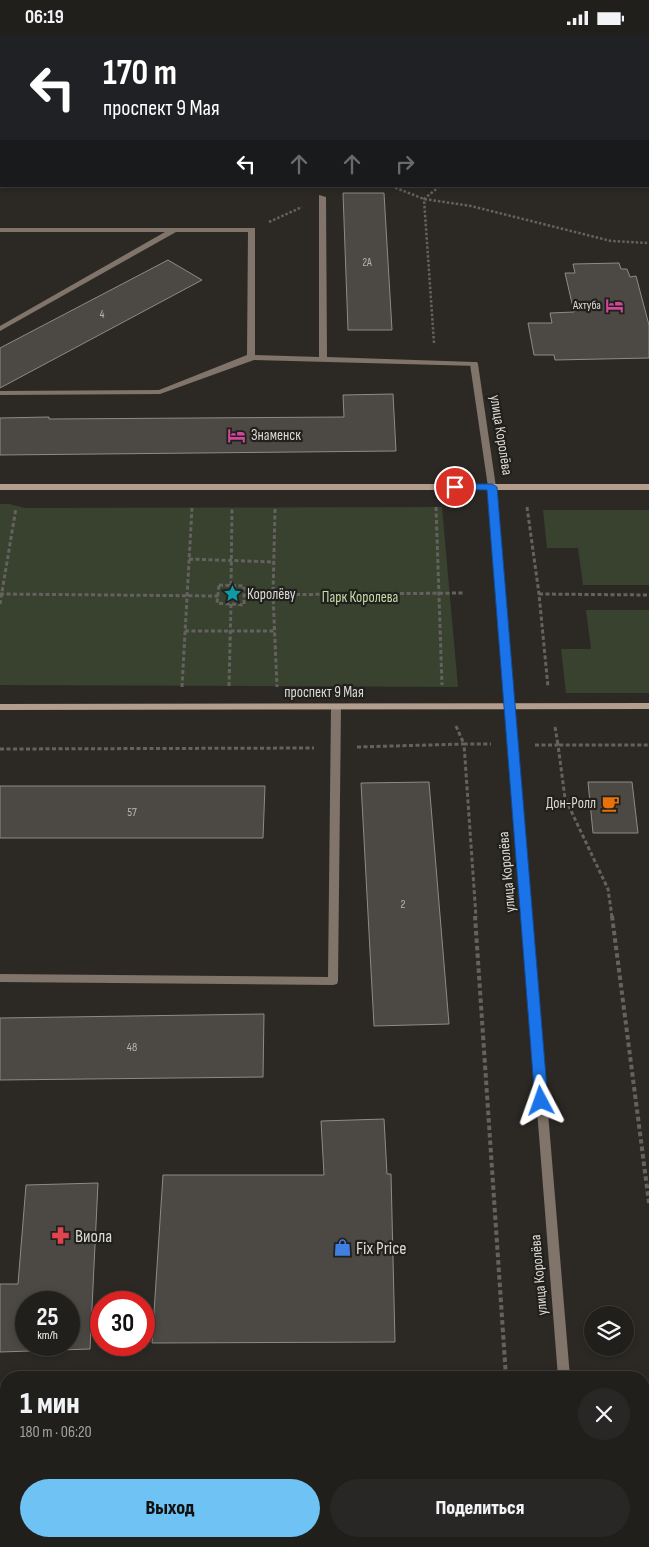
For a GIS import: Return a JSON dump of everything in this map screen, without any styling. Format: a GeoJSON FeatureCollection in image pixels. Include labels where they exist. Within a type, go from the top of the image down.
{"type":"FeatureCollection","features":[{"type":"Feature","properties":{"kind":"street"},"geometry":{"type":"LineString","coordinates":[[322,197],[323,360]]}},
{"type":"Feature","properties":{"kind":"street"},"geometry":{"type":"LineString","coordinates":[[0,230],[252,231],[251,357]]}},
{"type":"Feature","properties":{"kind":"street"},"geometry":{"type":"LineString","coordinates":[[0,329],[175,230]]}},
{"type":"Feature","properties":{"kind":"street"},"geometry":{"type":"LineString","coordinates":[[0,393],[160,391],[251,357],[435,363]]}},
{"type":"Feature","properties":{"kind":"street","name":"улица Королёва"},"geometry":{"type":"LineString","coordinates":[[435,363],[474,364],[492,487],[564,1371]]}},
{"type":"Feature","properties":{"kind":"street"},"geometry":{"type":"LineString","coordinates":[[0,487],[649,487]]}},
{"type":"Feature","properties":{"kind":"street","name":"проспект 9 Мая"},"geometry":{"type":"LineString","coordinates":[[0,707],[649,706]]}},
{"type":"Feature","properties":{"kind":"street"},"geometry":{"type":"LineString","coordinates":[[0,978],[333,981],[336,707]]}},
{"type":"Feature","properties":{"kind":"path"},"geometry":{"type":"LineString","coordinates":[[394,187],[424,199],[471,206],[611,241],[649,243]]}},
{"type":"Feature","properties":{"kind":"path"},"geometry":{"type":"LineString","coordinates":[[424,199],[439,187]]}},
{"type":"Feature","properties":{"kind":"path"},"geometry":{"type":"LineString","coordinates":[[252,231],[322,197]]}},
{"type":"Feature","properties":{"kind":"path"},"geometry":{"type":"LineString","coordinates":[[424,199],[435,363]]}},
{"type":"Feature","properties":{"kind":"path"},"geometry":{"type":"LineString","coordinates":[[436,487],[442,686]]}},
{"type":"Feature","properties":{"kind":"path"},"geometry":{"type":"LineString","coordinates":[[0,604],[17,500]]}},
{"type":"Feature","properties":{"kind":"path"},"geometry":{"type":"LineString","coordinates":[[182,695],[186,595],[193,500]]}},
{"type":"Feature","properties":{"kind":"path"},"geometry":{"type":"LineString","coordinates":[[231,585],[232,500]]}},
{"type":"Feature","properties":{"kind":"path"},"geometry":{"type":"LineString","coordinates":[[275,501],[273,595],[277,695]]}},
{"type":"Feature","properties":{"kind":"path"},"geometry":{"type":"LineString","coordinates":[[527,502],[539,594],[548,690]]}},
{"type":"Feature","properties":{"kind":"path"},"geometry":{"type":"LineString","coordinates":[[189,559],[274,561]]}},
{"type":"Feature","properties":{"kind":"path"},"geometry":{"type":"LineString","coordinates":[[218,585],[244,586],[244,595],[244,605],[217,603],[218,585]]}},
{"type":"Feature","properties":{"kind":"path"},"geometry":{"type":"LineString","coordinates":[[244,595],[466,593]]}},
{"type":"Feature","properties":{"kind":"path"},"geometry":{"type":"LineString","coordinates":[[1,594],[218,596]]}},
{"type":"Feature","properties":{"kind":"path"},"geometry":{"type":"LineString","coordinates":[[539,594],[649,595]]}},
{"type":"Feature","properties":{"kind":"path"},"geometry":{"type":"LineString","coordinates":[[229,695],[231,604]]}},
{"type":"Feature","properties":{"kind":"path"},"geometry":{"type":"LineString","coordinates":[[185,631],[275,631]]}},
{"type":"Feature","properties":{"kind":"path"},"geometry":{"type":"LineString","coordinates":[[464,743],[506,1371]]}},
{"type":"Feature","properties":{"kind":"path"},"geometry":{"type":"LineString","coordinates":[[0,749],[335,748],[464,743],[649,745]]}},
{"type":"Feature","properties":{"kind":"path"},"geometry":{"type":"LineString","coordinates":[[558,745],[564,798],[608,889],[649,1203]]}},
{"type":"Feature","properties":{"kind":"green space","name":"Парк Королева"},"geometry":{"type":"Polygon","coordinates":[[[0,504],[25,508],[442,507],[458,687],[0,685],[0,504]]]}},
{"type":"Feature","properties":{"kind":"green space"},"geometry":{"type":"Polygon","coordinates":[[[543,510],[649,510],[649,585],[583,585],[578,548],[547,548],[543,510]]]}},
{"type":"Feature","properties":{"kind":"green space"},"geometry":{"type":"Polygon","coordinates":[[[586,610],[649,610],[649,693],[566,693],[561,649],[591,649],[586,610]]]}},
{"type":"Feature","properties":{"kind":"building"},"geometry":{"type":"Polygon","coordinates":[[[343,193],[384,193],[392,330],[348,330],[343,193]]]}},
{"type":"Feature","properties":{"kind":"building"},"geometry":{"type":"Polygon","coordinates":[[[168,260],[202,280],[0,388],[0,348],[168,260]]]}},
{"type":"Feature","properties":{"kind":"building","name":"Ахтуба"},"geometry":{"type":"Polygon","coordinates":[[[619,263],[621,269],[627,269],[630,277],[636,276],[649,325],[649,358],[555,360],[554,355],[534,355],[528,323],[552,323],[550,313],[574,312],[565,273],[575,273],[573,264],[619,263]]]}},
{"type":"Feature","properties":{"kind":"building","name":"Знаменск"},"geometry":{"type":"Polygon","coordinates":[[[393,394],[396,451],[0,455],[0,418],[344,417],[343,395],[393,394]]]}},
{"type":"Feature","properties":{"kind":"building"},"geometry":{"type":"Polygon","coordinates":[[[429,782],[449,1024],[374,1026],[361,783],[429,782]]]}},
{"type":"Feature","properties":{"kind":"building"},"geometry":{"type":"Polygon","coordinates":[[[588,782],[632,782],[638,833],[593,833],[588,782]]]}},
{"type":"Feature","properties":{"kind":"building"},"geometry":{"type":"Polygon","coordinates":[[[0,786],[265,786],[263,838],[0,838],[0,786]]]}},
{"type":"Feature","properties":{"kind":"building"},"geometry":{"type":"Polygon","coordinates":[[[264,1014],[263,1077],[0,1080],[0,1018],[264,1014]]]}},
{"type":"Feature","properties":{"kind":"building"},"geometry":{"type":"Polygon","coordinates":[[[384,1119],[387,1174],[391,1174],[395,1342],[155,1343],[155,1297],[163,1175],[324,1175],[321,1121],[384,1119]]]}},
{"type":"Feature","properties":{"kind":"building"},"geometry":{"type":"Polygon","coordinates":[[[98,1183],[93,1291],[90,1291],[90,1349],[80,1349],[80,1291],[15,1291],[15,1352],[0,1352],[0,1284],[18,1284],[26,1185],[98,1183]]]}},
{"type":"Feature","properties":{"kind":"place","name":"Ахтуба"},"geometry":{"type":"Point","coordinates":[615,305]}},
{"type":"Feature","properties":{"kind":"place","name":"Знаменск"},"geometry":{"type":"Point","coordinates":[237,435]}},
{"type":"Feature","properties":{"kind":"place","name":"Королёву"},"geometry":{"type":"Point","coordinates":[233,594]}},
{"type":"Feature","properties":{"kind":"place","name":"Дон-Ролл"},"geometry":{"type":"Point","coordinates":[610,803]}},
{"type":"Feature","properties":{"kind":"place","name":"Виола"},"geometry":{"type":"Point","coordinates":[61,1236]}},
{"type":"Feature","properties":{"kind":"place","name":"Fix Price"},"geometry":{"type":"Point","coordinates":[342,1248]}},
{"type":"Feature","properties":{"kind":"route"},"geometry":{"type":"LineString","coordinates":[[455,487],[492,487],[541,1101]]}}]}
